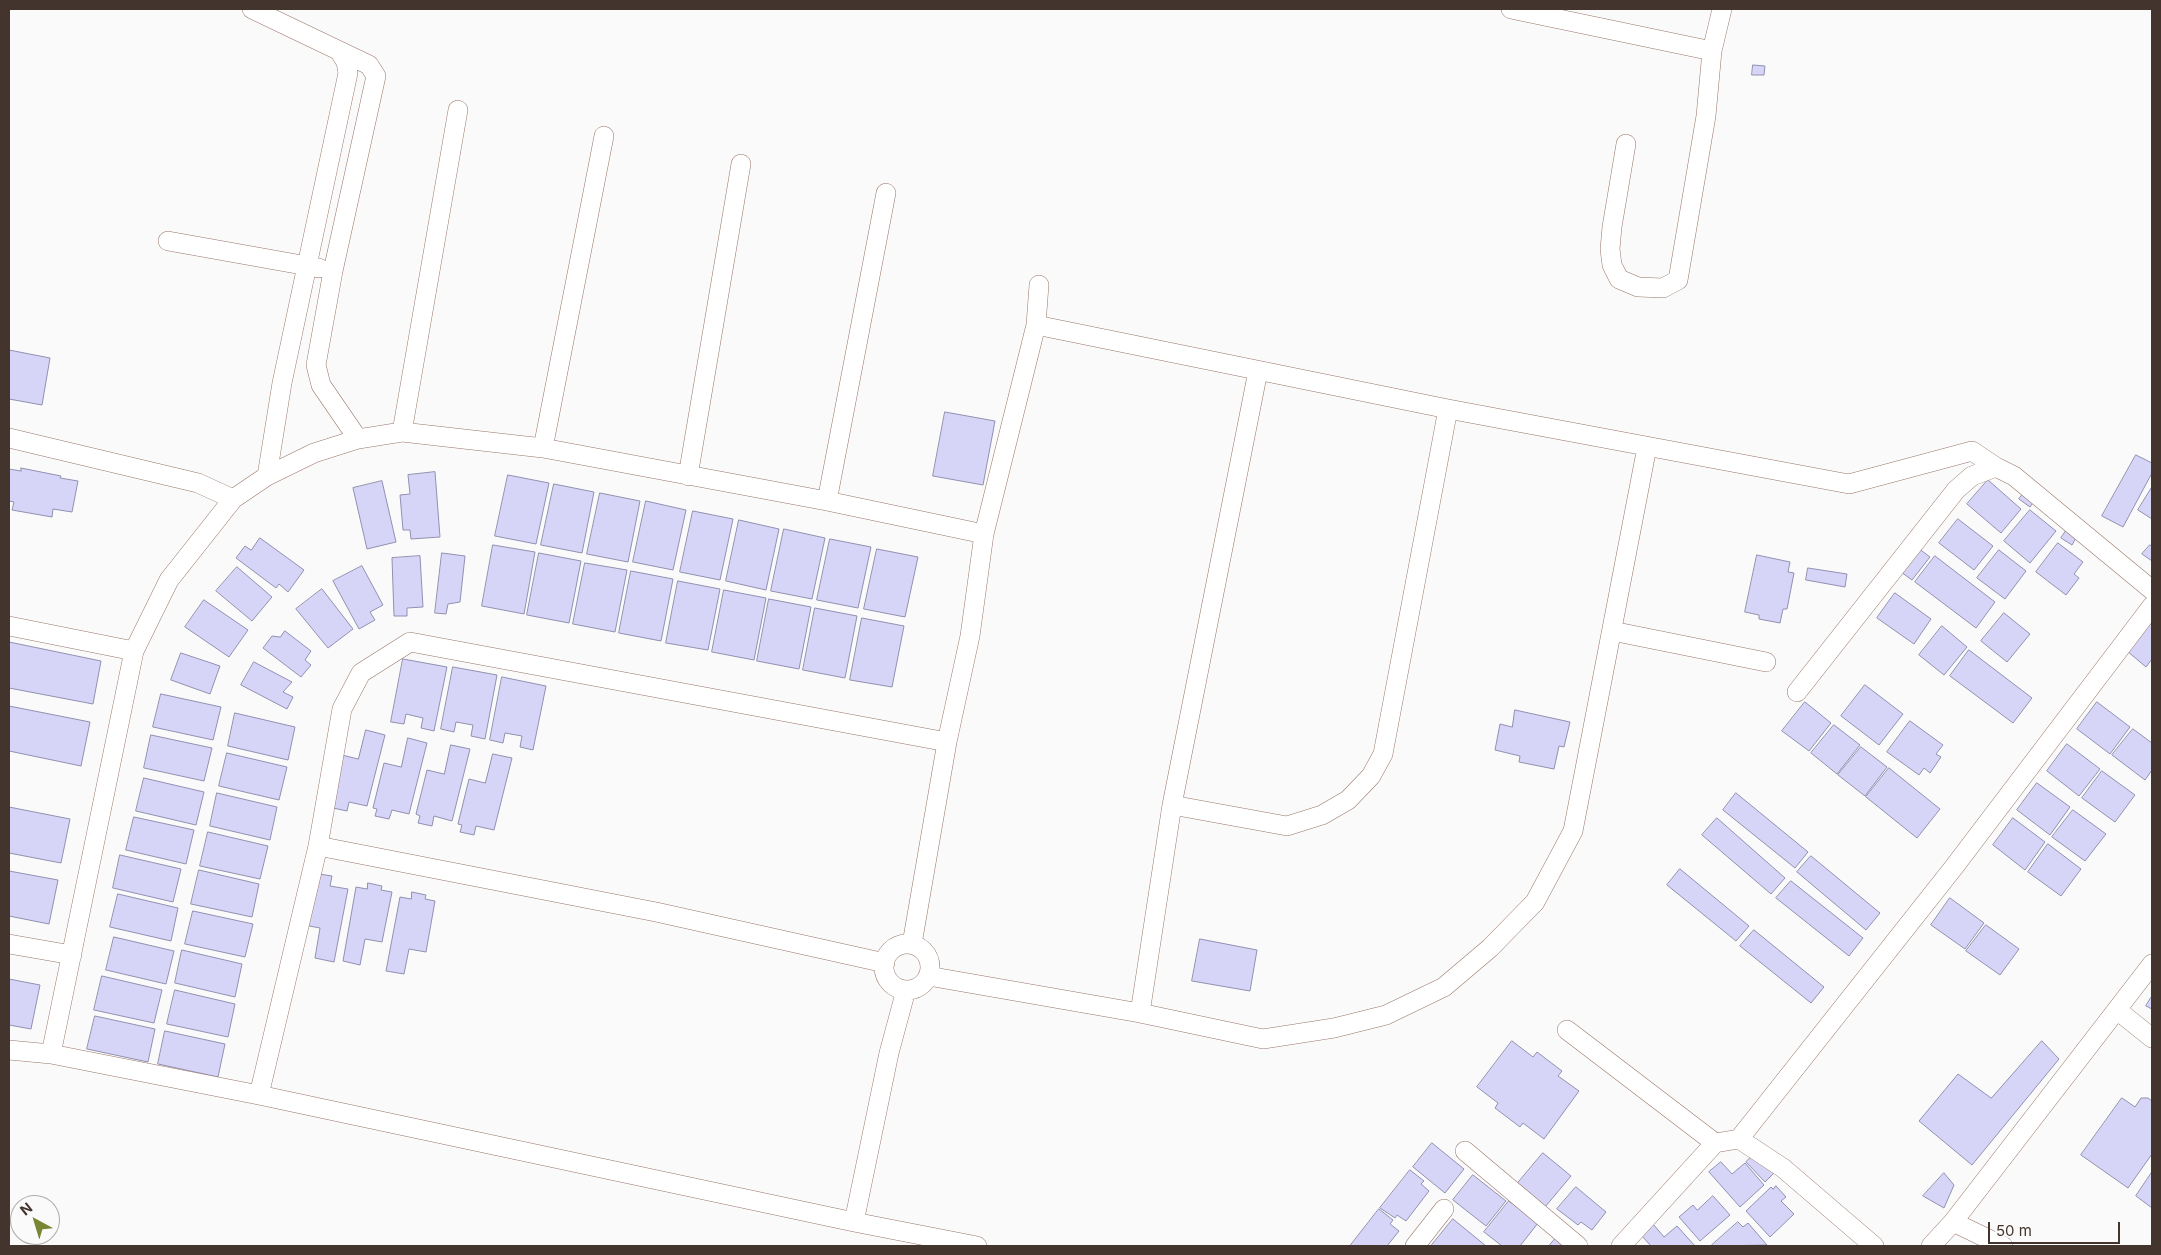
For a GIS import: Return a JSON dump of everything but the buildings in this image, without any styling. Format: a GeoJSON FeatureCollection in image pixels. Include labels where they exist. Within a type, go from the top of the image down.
{"type":"FeatureCollection","features":[{"type":"Feature","properties":{"kind":"street"},"geometry":{"type":"LineString","coordinates":[[252,9],[369,65],[376,76],[333,271],[316,365],[321,385],[358,439]]}},
{"type":"Feature","properties":{"kind":"street"},"geometry":{"type":"LineString","coordinates":[[1511,9],[1712,51]]}},
{"type":"Feature","properties":{"kind":"street"},"geometry":{"type":"LineString","coordinates":[[1626,144],[1612,227],[1612,264],[1619,279],[1638,287],[1663,288],[1678,280],[1706,116],[1712,51],[1722,9]]}},
{"type":"Feature","properties":{"kind":"street"},"geometry":{"type":"LineString","coordinates":[[267,476],[282,383],[348,73],[346,62],[340,52]]}},
{"type":"Feature","properties":{"kind":"street"},"geometry":{"type":"LineString","coordinates":[[402,432],[458,110]]}},
{"type":"Feature","properties":{"kind":"street"},"geometry":{"type":"LineString","coordinates":[[543,448],[604,136]]}},
{"type":"Feature","properties":{"kind":"street"},"geometry":{"type":"LineString","coordinates":[[335,139],[361,143]]}},
{"type":"Feature","properties":{"kind":"street"},"geometry":{"type":"LineString","coordinates":[[688,476],[741,164]]}},
{"type":"Feature","properties":{"kind":"street"},"geometry":{"type":"LineString","coordinates":[[827,501],[886,193]]}},
{"type":"Feature","properties":{"kind":"street"},"geometry":{"type":"LineString","coordinates":[[168,241],[333,271]]}},
{"type":"Feature","properties":{"kind":"street"},"geometry":{"type":"LineString","coordinates":[[912,944],[946,742],[970,636],[984,534],[1036,325],[1039,285]]}},
{"type":"Feature","properties":{"kind":"street"},"geometry":{"type":"LineString","coordinates":[[1036,325],[1448,409],[1849,484],[1972,451],[2014,476],[2152,590]]}},
{"type":"Feature","properties":{"kind":"street"},"geometry":{"type":"LineString","coordinates":[[1140,1013],[1172,805],[1258,371]]}},
{"type":"Feature","properties":{"kind":"street"},"geometry":{"type":"LineString","coordinates":[[1172,805],[1287,826],[1322,815],[1348,800],[1372,776],[1384,754],[1448,409]]}},
{"type":"Feature","properties":{"kind":"street"},"geometry":{"type":"LineString","coordinates":[[51,1054],[134,651],[169,580],[232,499],[267,476],[314,454],[358,439],[402,432],[543,448],[827,501],[984,534]]}},
{"type":"Feature","properties":{"kind":"street"},"geometry":{"type":"LineString","coordinates":[[9,438],[198,483],[232,499]]}},
{"type":"Feature","properties":{"kind":"street"},"geometry":{"type":"LineString","coordinates":[[928,976],[1140,1013],[1263,1039],[1334,1028],[1386,1015],[1444,987],[1490,948],[1535,902],[1573,831],[1647,447]]}},
{"type":"Feature","properties":{"kind":"street"},"geometry":{"type":"LineString","coordinates":[[1796,692],[1956,490],[1972,476],[1996,466]]}},
{"type":"Feature","properties":{"kind":"street"},"geometry":{"type":"LineString","coordinates":[[1621,1246],[1715,1143],[1739,1139],[1954,867],[2152,606]]}},
{"type":"Feature","properties":{"kind":"street"},"geometry":{"type":"LineString","coordinates":[[9,626],[134,651]]}},
{"type":"Feature","properties":{"kind":"street"},"geometry":{"type":"LineString","coordinates":[[1612,631],[1766,662]]}},
{"type":"Feature","properties":{"kind":"street"},"geometry":{"type":"LineString","coordinates":[[259,1095],[318,846],[342,709],[361,673],[410,642],[946,742]]}},
{"type":"Feature","properties":{"kind":"street"},"geometry":{"type":"LineString","coordinates":[[318,846],[656,912],[885,963]]}},
{"type":"Feature","properties":{"kind":"street"},"geometry":{"type":"LineString","coordinates":[[9,944],[72,955]]}},
{"type":"Feature","properties":{"kind":"street"},"geometry":{"type":"LineString","coordinates":[[902,944],[912,944],[920,947],[929,960],[930,969],[923,984],[906,990],[897,987],[889,981],[885,973],[885,963],[888,954],[894,948],[902,944]]}},
{"type":"Feature","properties":{"kind":"street"},"geometry":{"type":"LineString","coordinates":[[1932,1246],[1953,1222],[2152,964]]}},
{"type":"Feature","properties":{"kind":"street"},"geometry":{"type":"LineString","coordinates":[[854,1222],[889,1053],[906,990]]}},
{"type":"Feature","properties":{"kind":"street"},"geometry":{"type":"LineString","coordinates":[[2117,1010],[2152,1038]]}},
{"type":"Feature","properties":{"kind":"street"},"geometry":{"type":"LineString","coordinates":[[1567,1030],[1715,1143]]}},
{"type":"Feature","properties":{"kind":"street"},"geometry":{"type":"LineString","coordinates":[[9,1050],[51,1054],[259,1095],[854,1222],[977,1246]]}},
{"type":"Feature","properties":{"kind":"street"},"geometry":{"type":"LineString","coordinates":[[1739,1139],[1783,1168],[1874,1246]]}},
{"type":"Feature","properties":{"kind":"street"},"geometry":{"type":"LineString","coordinates":[[1466,1151],[1578,1246]]}},
{"type":"Feature","properties":{"kind":"street"},"geometry":{"type":"LineString","coordinates":[[1415,1246],[1444,1209]]}},
{"type":"Feature","properties":{"kind":"street"},"geometry":{"type":"LineString","coordinates":[[1953,1222],[2004,1246]]}}]}
